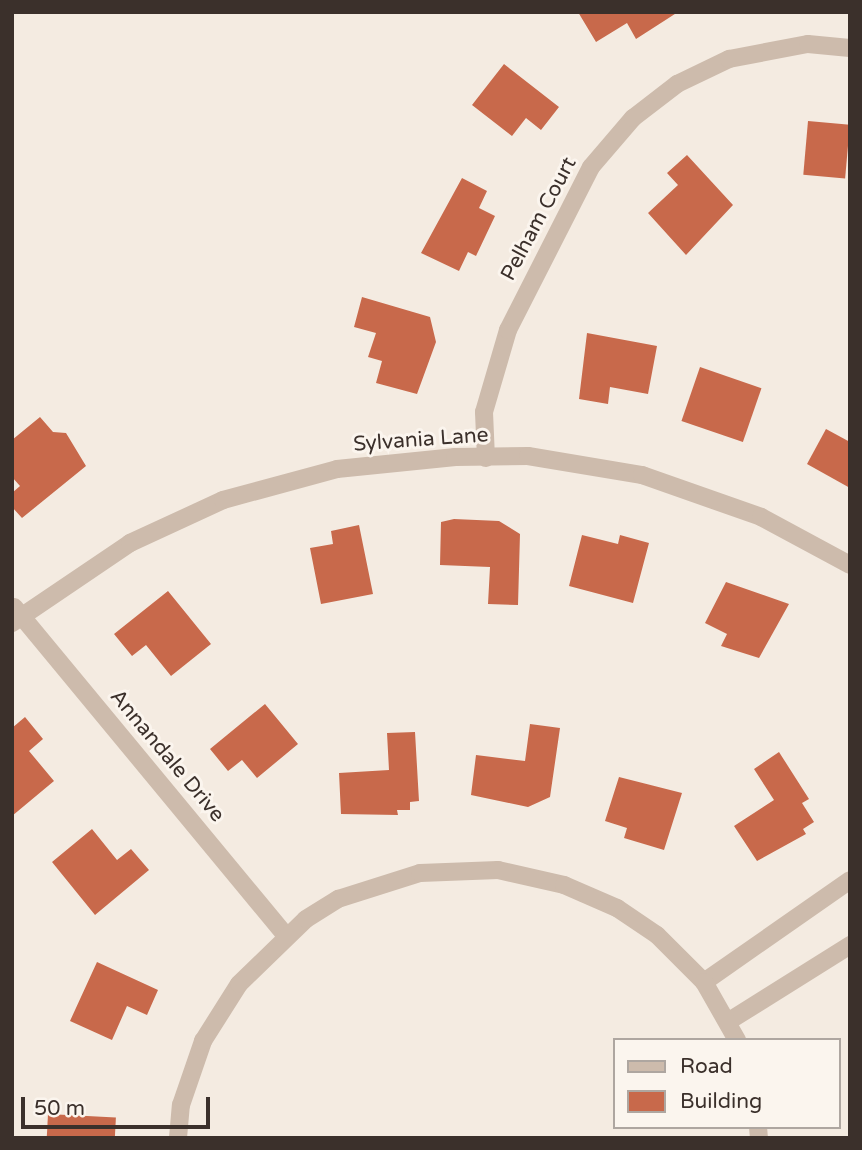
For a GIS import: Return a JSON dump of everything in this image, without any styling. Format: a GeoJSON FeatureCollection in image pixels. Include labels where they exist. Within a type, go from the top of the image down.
{"type":"FeatureCollection","features":[{"type":"Feature","properties":{"kind":"street","name":"Pelham Court"},"geometry":{"type":"LineString","coordinates":[[486,458],[484,412],[508,330],[591,167],[633,118],[677,84],[729,59],[808,44],[850,48]]}},
{"type":"Feature","properties":{"kind":"street","name":"Sylvania Lane"},"geometry":{"type":"LineString","coordinates":[[15,615],[130,542],[223,500],[337,469],[486,458],[528,456],[656,479],[761,517],[850,565]]}},
{"type":"Feature","properties":{"kind":"street","name":"Annandale Drive"},"geometry":{"type":"LineString","coordinates":[[15,615],[286,936]]}},
{"type":"Feature","properties":{"kind":"street"},"geometry":{"type":"LineString","coordinates":[[178,1138],[181,1105],[203,1041],[239,984],[286,936],[338,900],[379,884],[420,873],[498,870],[564,885],[617,908],[657,935],[704,982],[729,1021],[736,1038]]}},
{"type":"Feature","properties":{"kind":"street"},"geometry":{"type":"LineString","coordinates":[[704,982],[850,880]]}},
{"type":"Feature","properties":{"kind":"street"},"geometry":{"type":"LineString","coordinates":[[729,1021],[850,945]]}},
{"type":"Feature","properties":{"kind":"building"},"geometry":{"type":"Polygon","coordinates":[[[578,12],[678,12],[636,39],[627,23],[596,42],[578,12]]]}},
{"type":"Feature","properties":{"kind":"building"},"geometry":{"type":"Polygon","coordinates":[[[504,64],[559,107],[541,130],[526,118],[512,136],[472,105],[504,64]]]}},
{"type":"Feature","properties":{"kind":"building"},"geometry":{"type":"Polygon","coordinates":[[[808,121],[850,125],[845,178],[803,175],[808,121]]]}},
{"type":"Feature","properties":{"kind":"building"},"geometry":{"type":"Polygon","coordinates":[[[687,155],[733,205],[686,255],[648,213],[678,185],[667,173],[687,155]]]}},
{"type":"Feature","properties":{"kind":"building"},"geometry":{"type":"Polygon","coordinates":[[[462,178],[487,191],[479,208],[495,216],[476,256],[468,252],[459,271],[421,253],[462,178]]]}},
{"type":"Feature","properties":{"kind":"building"},"geometry":{"type":"Polygon","coordinates":[[[362,297],[430,317],[436,342],[417,394],[376,383],[382,361],[368,357],[376,333],[354,327],[362,297]]]}},
{"type":"Feature","properties":{"kind":"building"},"geometry":{"type":"Polygon","coordinates":[[[587,333],[657,346],[648,394],[610,387],[608,404],[579,399],[587,333]]]}},
{"type":"Feature","properties":{"kind":"building"},"geometry":{"type":"Polygon","coordinates":[[[700,367],[761,388],[743,442],[681,421],[700,367]]]}},
{"type":"Feature","properties":{"kind":"building"},"geometry":{"type":"Polygon","coordinates":[[[40,417],[53,432],[66,433],[86,466],[22,518],[12,507],[12,493],[20,486],[12,477],[12,440],[40,417]]]}},
{"type":"Feature","properties":{"kind":"building"},"geometry":{"type":"Polygon","coordinates":[[[826,429],[850,442],[850,488],[807,464],[826,429]]]}},
{"type":"Feature","properties":{"kind":"building"},"geometry":{"type":"Polygon","coordinates":[[[454,519],[499,521],[520,534],[518,605],[488,604],[490,567],[440,565],[441,522],[454,519]]]}},
{"type":"Feature","properties":{"kind":"building"},"geometry":{"type":"Polygon","coordinates":[[[359,525],[373,594],[321,604],[310,548],[333,544],[331,531],[359,525]]]}},
{"type":"Feature","properties":{"kind":"building"},"geometry":{"type":"Polygon","coordinates":[[[582,535],[618,544],[620,535],[649,543],[633,603],[569,586],[582,535]]]}},
{"type":"Feature","properties":{"kind":"building"},"geometry":{"type":"Polygon","coordinates":[[[726,582],[789,604],[759,658],[721,646],[727,634],[705,623],[726,582]]]}},
{"type":"Feature","properties":{"kind":"building"},"geometry":{"type":"Polygon","coordinates":[[[168,591],[211,644],[171,676],[146,645],[132,656],[114,634],[168,591]]]}},
{"type":"Feature","properties":{"kind":"building"},"geometry":{"type":"Polygon","coordinates":[[[265,704],[298,744],[257,778],[242,760],[228,771],[210,749],[265,704]]]}},
{"type":"Feature","properties":{"kind":"building"},"geometry":{"type":"Polygon","coordinates":[[[25,717],[43,739],[29,751],[54,781],[12,816],[12,728],[25,717]]]}},
{"type":"Feature","properties":{"kind":"building"},"geometry":{"type":"Polygon","coordinates":[[[530,724],[560,728],[550,797],[528,807],[471,795],[476,755],[525,761],[530,724]]]}},
{"type":"Feature","properties":{"kind":"building"},"geometry":{"type":"Polygon","coordinates":[[[415,732],[419,801],[410,802],[410,810],[397,810],[398,815],[341,814],[339,773],[389,770],[387,733],[415,732]]]}},
{"type":"Feature","properties":{"kind":"building"},"geometry":{"type":"Polygon","coordinates":[[[779,752],[809,799],[802,803],[814,822],[803,829],[806,834],[757,861],[734,826],[774,800],[754,769],[779,752]]]}},
{"type":"Feature","properties":{"kind":"building"},"geometry":{"type":"Polygon","coordinates":[[[619,777],[682,793],[664,850],[624,838],[627,828],[605,821],[619,777]]]}},
{"type":"Feature","properties":{"kind":"building"},"geometry":{"type":"Polygon","coordinates":[[[92,829],[117,860],[131,849],[149,870],[95,915],[52,862],[92,829]]]}},
{"type":"Feature","properties":{"kind":"building"},"geometry":{"type":"Polygon","coordinates":[[[97,962],[158,990],[147,1015],[127,1006],[112,1040],[70,1021],[97,962]]]}},
{"type":"Feature","properties":{"kind":"building"},"geometry":{"type":"Polygon","coordinates":[[[48,1114],[116,1118],[115,1138],[47,1138],[48,1114]]]}}]}
